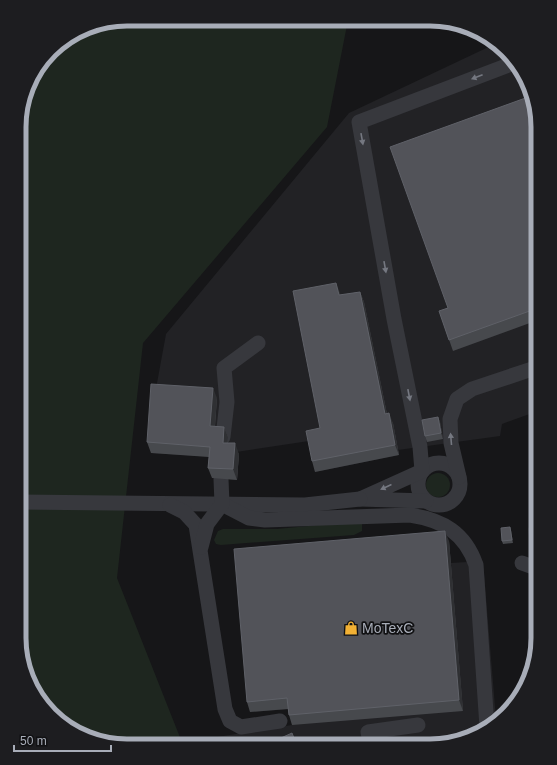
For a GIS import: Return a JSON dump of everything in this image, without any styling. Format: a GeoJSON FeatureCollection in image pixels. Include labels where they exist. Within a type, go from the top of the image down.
{"type":"FeatureCollection","features":[{"type":"Feature","properties":{"kind":"lane"},"geometry":{"type":"LineString","coordinates":[[426,501],[418,490],[419,477],[422,471],[420,447],[394,319],[359,122],[509,65]]}},
{"type":"Feature","properties":{"kind":"lane"},"geometry":{"type":"LineString","coordinates":[[223,437],[228,402],[224,368],[258,343]]}},
{"type":"Feature","properties":{"kind":"lane"},"geometry":{"type":"LineString","coordinates":[[26,502],[305,505],[360,499],[426,501],[437,505],[450,502],[455,498],[459,491],[459,477],[451,443],[450,420],[457,399],[472,388],[531,369]]}},
{"type":"Feature","properties":{"kind":"lane"},"geometry":{"type":"LineString","coordinates":[[360,499],[422,471],[432,464],[446,463],[451,466],[459,477]]}},
{"type":"Feature","properties":{"kind":"lane"},"geometry":{"type":"LineString","coordinates":[[200,552],[207,524],[222,504],[221,479]]}},
{"type":"Feature","properties":{"kind":"lane"},"geometry":{"type":"LineString","coordinates":[[168,504],[184,512],[196,525],[226,712],[230,721],[241,728],[280,721]]}},
{"type":"Feature","properties":{"kind":"lane"},"geometry":{"type":"LineString","coordinates":[[222,504],[249,518],[265,520],[410,515],[429,518],[445,525],[457,534],[467,545],[476,565],[486,722]]}},
{"type":"Feature","properties":{"kind":"lane"},"geometry":{"type":"LineString","coordinates":[[370,739],[368,732],[418,725]]}},
{"type":"Feature","properties":{"kind":"shaded area"},"geometry":{"type":"Polygon","coordinates":[[[120,26],[347,26],[327,127],[143,343],[117,578],[181,739],[114,738],[101,736],[82,729],[60,714],[51,705],[36,683],[29,664],[26,638],[26,127],[31,95],[43,71],[60,51],[82,36],[101,29],[120,26]]]}},
{"type":"Feature","properties":{"kind":"shaded area"},"geometry":{"type":"Polygon","coordinates":[[[490,46],[510,66],[521,82],[528,101],[531,127],[531,414],[502,424],[500,436],[398,450],[399,455],[315,472],[309,441],[230,453],[239,454],[237,480],[212,478],[213,457],[151,453],[155,394],[166,334],[349,113],[490,46]]]}},
{"type":"Feature","properties":{"kind":"shaded area"},"geometry":{"type":"Polygon","coordinates":[[[438,473],[447,476],[450,485],[447,494],[438,497],[429,494],[426,485],[429,476],[438,473]]]}},
{"type":"Feature","properties":{"kind":"shaded area"},"geometry":{"type":"Polygon","coordinates":[[[360,521],[362,523],[362,531],[354,535],[221,545],[216,544],[214,540],[218,531],[223,529],[277,529],[360,521]]]}},
{"type":"Feature","properties":{"kind":"shaded area"},"geometry":{"type":"Polygon","coordinates":[[[531,522],[531,552],[528,529],[531,522]]]}},
{"type":"Feature","properties":{"kind":"shaded area"},"geometry":{"type":"Polygon","coordinates":[[[449,541],[451,563],[483,561],[496,715],[475,729],[456,736],[443,738],[218,739],[217,737],[292,725],[291,709],[250,712],[238,559],[449,541]]]}},
{"type":"Feature","properties":{"kind":"building"},"geometry":{"type":"Polygon","coordinates":[[[527,98],[531,127],[531,311],[449,340],[439,311],[448,308],[390,147],[527,98]]]}},
{"type":"Feature","properties":{"kind":"building"},"geometry":{"type":"Polygon","coordinates":[[[336,283],[339,295],[360,292],[385,414],[389,413],[395,445],[312,461],[306,431],[320,428],[293,291],[336,283]]]}},
{"type":"Feature","properties":{"kind":"building"},"geometry":{"type":"Polygon","coordinates":[[[151,384],[213,388],[210,426],[224,427],[223,443],[235,443],[233,469],[208,468],[210,447],[147,442],[151,384]]]}},
{"type":"Feature","properties":{"kind":"building"},"geometry":{"type":"Polygon","coordinates":[[[438,417],[441,433],[425,436],[422,420],[438,417]]]}},
{"type":"Feature","properties":{"kind":"building"},"geometry":{"type":"Polygon","coordinates":[[[510,527],[512,540],[502,541],[501,528],[510,527]]]}},
{"type":"Feature","properties":{"kind":"building"},"geometry":{"type":"Polygon","coordinates":[[[445,531],[459,700],[289,715],[287,698],[247,702],[234,549],[445,531]]]}},
{"type":"Feature","properties":{"kind":"building"},"geometry":{"type":"Polygon","coordinates":[[[292,733],[294,739],[279,739],[292,733]]]}},
{"type":"Feature","properties":{"kind":"place","name":"MoTexC"},"geometry":{"type":"Point","coordinates":[351,628]}}]}
